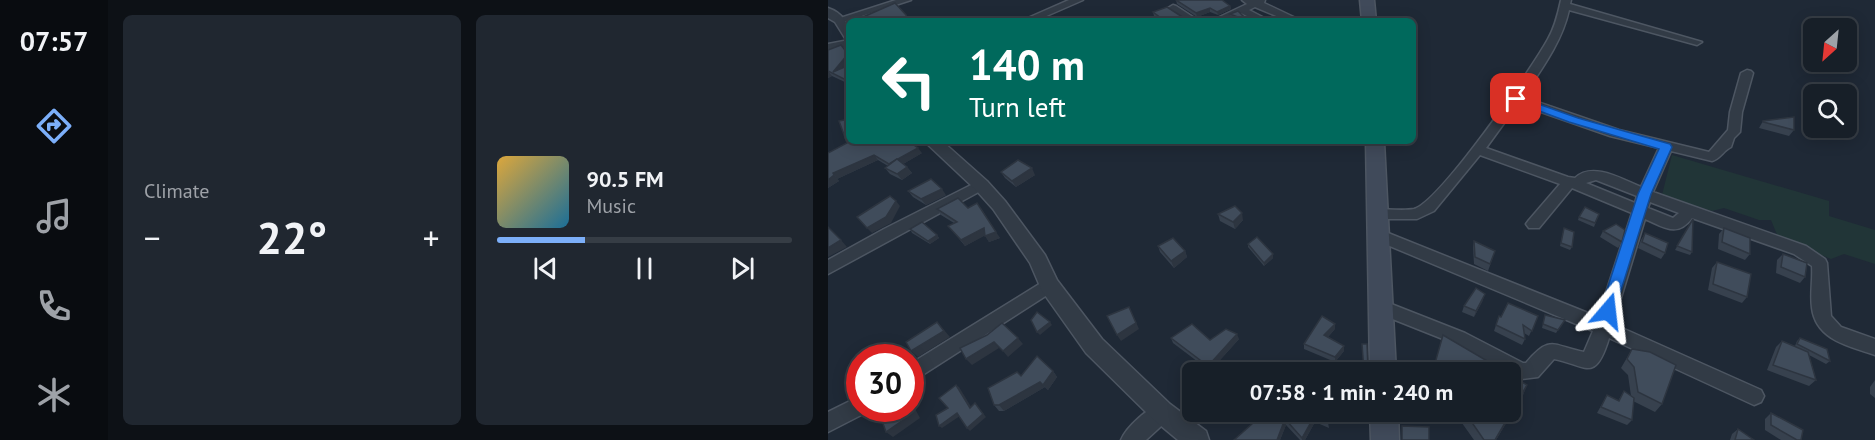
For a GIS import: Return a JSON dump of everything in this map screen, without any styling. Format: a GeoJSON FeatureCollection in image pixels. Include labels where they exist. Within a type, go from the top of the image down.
{"type":"FeatureCollection","features":[{"type":"Feature","properties":{"kind":"main road"},"geometry":{"type":"LineString","coordinates":[[1367,0],[1369,18]]}},
{"type":"Feature","properties":{"kind":"main road"},"geometry":{"type":"LineString","coordinates":[[1375,144],[1383,362]]}},
{"type":"Feature","properties":{"kind":"main road"},"geometry":{"type":"LineString","coordinates":[[1384,422],[1385,440]]}},
{"type":"Feature","properties":{"kind":"street"},"geometry":{"type":"LineString","coordinates":[[839,20],[906,0]]}},
{"type":"Feature","properties":{"kind":"street"},"geometry":{"type":"LineString","coordinates":[[1054,0],[1065,6]]}},
{"type":"Feature","properties":{"kind":"street"},"geometry":{"type":"LineString","coordinates":[[1034,18],[1078,0]]}},
{"type":"Feature","properties":{"kind":"street"},"geometry":{"type":"LineString","coordinates":[[1252,3],[1262,18]]}},
{"type":"Feature","properties":{"kind":"street"},"geometry":{"type":"LineString","coordinates":[[1222,18],[1252,3],[1290,18]]}},
{"type":"Feature","properties":{"kind":"street"},"geometry":{"type":"LineString","coordinates":[[1378,225],[1417,214],[1430,207],[1479,150],[1516,99],[1553,40],[1566,3],[1697,42]]}},
{"type":"Feature","properties":{"kind":"street"},"geometry":{"type":"LineString","coordinates":[[1173,8],[1189,18]]}},
{"type":"Feature","properties":{"kind":"street"},"geometry":{"type":"LineString","coordinates":[[828,12],[839,20],[846,30]]}},
{"type":"Feature","properties":{"kind":"street"},"geometry":{"type":"LineString","coordinates":[[828,47],[846,44]]}},
{"type":"Feature","properties":{"kind":"street"},"geometry":{"type":"LineString","coordinates":[[1516,99],[1574,120],[1712,158],[1734,132],[1736,112],[1747,73]]}},
{"type":"Feature","properties":{"kind":"street"},"geometry":{"type":"LineString","coordinates":[[935,144],[981,185],[999,205],[1038,260],[1049,285],[1094,346],[1162,412],[1197,440]]}},
{"type":"Feature","properties":{"kind":"street"},"geometry":{"type":"LineString","coordinates":[[1381,308],[1459,338],[1504,364],[1527,372],[1549,351],[1555,350],[1588,361],[1596,350],[1639,211],[1666,147]]}},
{"type":"Feature","properties":{"kind":"street"},"geometry":{"type":"LineString","coordinates":[[1479,150],[1574,183],[1675,225],[1682,222],[1689,211]]}},
{"type":"Feature","properties":{"kind":"street"},"geometry":{"type":"LineString","coordinates":[[1534,224],[1574,183],[1597,175],[1814,257],[1821,269],[1821,318],[1828,328],[1839,334],[1875,347]]}},
{"type":"Feature","properties":{"kind":"street"},"geometry":{"type":"LineString","coordinates":[[828,268],[898,227],[981,185]]}},
{"type":"Feature","properties":{"kind":"street"},"geometry":{"type":"LineString","coordinates":[[1378,225],[1465,268],[1754,396]]}},
{"type":"Feature","properties":{"kind":"street"},"geometry":{"type":"LineString","coordinates":[[924,366],[1049,285]]}},
{"type":"Feature","properties":{"kind":"street"},"geometry":{"type":"LineString","coordinates":[[828,422],[846,412]]}},
{"type":"Feature","properties":{"kind":"street"},"geometry":{"type":"LineString","coordinates":[[1131,440],[1162,412]]}},
{"type":"Feature","properties":{"kind":"green space"},"geometry":{"type":"Polygon","coordinates":[[[1672,155],[1829,201],[1829,216],[1875,230],[1875,264],[1844,254],[1831,259],[1778,237],[1771,220],[1759,220],[1724,208],[1712,211],[1662,195],[1672,155]]]}},
{"type":"Feature","properties":{"kind":"building"},"geometry":{"type":"Polygon","coordinates":[[[1176,0],[1222,0],[1230,6],[1217,12],[1210,8],[1196,13],[1176,0]]]}},
{"type":"Feature","properties":{"kind":"building"},"geometry":{"type":"Polygon","coordinates":[[[895,3],[907,18],[861,18],[895,3]]]}},
{"type":"Feature","properties":{"kind":"building"},"geometry":{"type":"Polygon","coordinates":[[[1167,7],[1184,18],[1161,18],[1153,12],[1167,7]]]}},
{"type":"Feature","properties":{"kind":"building"},"geometry":{"type":"Polygon","coordinates":[[[1238,11],[1245,18],[1240,18],[1230,14],[1238,11]]]}},
{"type":"Feature","properties":{"kind":"building"},"geometry":{"type":"Polygon","coordinates":[[[841,45],[846,51],[846,56],[833,72],[846,66],[846,80],[828,71],[828,50],[841,45]]]}},
{"type":"Feature","properties":{"kind":"building"},"geometry":{"type":"Polygon","coordinates":[[[1794,117],[1794,130],[1763,122],[1763,121],[1794,117]]]}},
{"type":"Feature","properties":{"kind":"building"},"geometry":{"type":"Polygon","coordinates":[[[846,120],[846,140],[839,121],[846,120]]]}},
{"type":"Feature","properties":{"kind":"building"},"geometry":{"type":"Polygon","coordinates":[[[846,144],[912,144],[918,148],[889,164],[874,155],[833,173],[834,175],[828,180],[828,153],[846,144]]]}},
{"type":"Feature","properties":{"kind":"building"},"geometry":{"type":"Polygon","coordinates":[[[897,159],[907,167],[897,174],[885,168],[897,159]]]}},
{"type":"Feature","properties":{"kind":"building"},"geometry":{"type":"Polygon","coordinates":[[[1018,160],[1032,168],[1012,181],[1001,172],[1018,160]]]}},
{"type":"Feature","properties":{"kind":"building"},"geometry":{"type":"Polygon","coordinates":[[[931,179],[942,189],[921,199],[908,191],[931,179]]]}},
{"type":"Feature","properties":{"kind":"building"},"geometry":{"type":"Polygon","coordinates":[[[890,196],[896,201],[886,217],[867,228],[857,217],[890,196]]]}},
{"type":"Feature","properties":{"kind":"building"},"geometry":{"type":"Polygon","coordinates":[[[958,198],[968,208],[977,203],[996,232],[985,236],[984,228],[961,240],[948,226],[957,222],[937,209],[958,198]]]}},
{"type":"Feature","properties":{"kind":"building"},"geometry":{"type":"Polygon","coordinates":[[[1235,206],[1242,213],[1233,222],[1218,214],[1235,206]]]}},
{"type":"Feature","properties":{"kind":"building"},"geometry":{"type":"Polygon","coordinates":[[[1585,207],[1599,214],[1595,223],[1579,217],[1585,207]]]}},
{"type":"Feature","properties":{"kind":"building"},"geometry":{"type":"Polygon","coordinates":[[[1693,219],[1692,252],[1677,246],[1693,219]]]}},
{"type":"Feature","properties":{"kind":"building"},"geometry":{"type":"Polygon","coordinates":[[[922,222],[937,235],[928,241],[910,229],[922,222]]]}},
{"type":"Feature","properties":{"kind":"building"},"geometry":{"type":"Polygon","coordinates":[[[1616,224],[1625,230],[1622,242],[1603,231],[1616,224]]]}},
{"type":"Feature","properties":{"kind":"building"},"geometry":{"type":"Polygon","coordinates":[[[828,227],[841,240],[828,248],[828,227]]]}},
{"type":"Feature","properties":{"kind":"building"},"geometry":{"type":"Polygon","coordinates":[[[1564,228],[1574,232],[1572,247],[1561,243],[1564,228]]]}},
{"type":"Feature","properties":{"kind":"building"},"geometry":{"type":"Polygon","coordinates":[[[1724,228],[1750,238],[1750,254],[1722,242],[1724,228]]]}},
{"type":"Feature","properties":{"kind":"building"},"geometry":{"type":"Polygon","coordinates":[[[1645,233],[1668,243],[1665,253],[1642,242],[1645,233]]]}},
{"type":"Feature","properties":{"kind":"building"},"geometry":{"type":"Polygon","coordinates":[[[1257,237],[1273,254],[1264,263],[1248,244],[1257,237]]]}},
{"type":"Feature","properties":{"kind":"building"},"geometry":{"type":"Polygon","coordinates":[[[1173,238],[1185,251],[1171,261],[1158,246],[1173,238]]]}},
{"type":"Feature","properties":{"kind":"building"},"geometry":{"type":"Polygon","coordinates":[[[1474,241],[1495,251],[1490,264],[1475,257],[1474,241]]]}},
{"type":"Feature","properties":{"kind":"building"},"geometry":{"type":"Polygon","coordinates":[[[1783,254],[1807,263],[1805,277],[1781,267],[1783,254]]]}},
{"type":"Feature","properties":{"kind":"building"},"geometry":{"type":"Polygon","coordinates":[[[1717,262],[1751,274],[1747,297],[1713,284],[1717,262]]]}},
{"type":"Feature","properties":{"kind":"building"},"geometry":{"type":"Polygon","coordinates":[[[1476,288],[1485,294],[1476,311],[1464,306],[1476,288]]]}},
{"type":"Feature","properties":{"kind":"building"},"geometry":{"type":"Polygon","coordinates":[[[1508,303],[1538,316],[1532,331],[1523,325],[1525,339],[1496,325],[1508,303]]]}},
{"type":"Feature","properties":{"kind":"building"},"geometry":{"type":"Polygon","coordinates":[[[1129,307],[1136,323],[1117,335],[1107,316],[1129,307]]]}},
{"type":"Feature","properties":{"kind":"building"},"geometry":{"type":"Polygon","coordinates":[[[1037,312],[1050,322],[1037,332],[1031,320],[1037,312]]]}},
{"type":"Feature","properties":{"kind":"building"},"geometry":{"type":"Polygon","coordinates":[[[1545,315],[1565,320],[1558,330],[1543,324],[1545,315]]]}},
{"type":"Feature","properties":{"kind":"building"},"geometry":{"type":"Polygon","coordinates":[[[1322,316],[1335,324],[1324,335],[1344,346],[1335,357],[1304,344],[1322,316]]]}},
{"type":"Feature","properties":{"kind":"building"},"geometry":{"type":"Polygon","coordinates":[[[937,322],[944,331],[923,344],[907,344],[906,342],[937,322]]]}},
{"type":"Feature","properties":{"kind":"building"},"geometry":{"type":"Polygon","coordinates":[[[1002,323],[1018,338],[1003,351],[994,342],[966,359],[960,348],[987,335],[1002,323]]]}},
{"type":"Feature","properties":{"kind":"building"},"geometry":{"type":"Polygon","coordinates":[[[1192,324],[1210,340],[1226,329],[1237,334],[1212,362],[1203,362],[1171,338],[1192,324]]]}},
{"type":"Feature","properties":{"kind":"building"},"geometry":{"type":"Polygon","coordinates":[[[1443,335],[1489,362],[1435,362],[1443,335]]]}},
{"type":"Feature","properties":{"kind":"building"},"geometry":{"type":"Polygon","coordinates":[[[1800,338],[1827,349],[1830,361],[1797,344],[1800,338]]]}},
{"type":"Feature","properties":{"kind":"building"},"geometry":{"type":"Polygon","coordinates":[[[1782,341],[1808,352],[1816,380],[1773,365],[1782,341]]]}},
{"type":"Feature","properties":{"kind":"building"},"geometry":{"type":"Polygon","coordinates":[[[1362,344],[1367,344],[1368,362],[1363,362],[1362,344]]]}},
{"type":"Feature","properties":{"kind":"building"},"geometry":{"type":"Polygon","coordinates":[[[1632,349],[1650,352],[1676,365],[1662,404],[1638,392],[1634,367],[1627,359],[1632,349]]]}},
{"type":"Feature","properties":{"kind":"building"},"geometry":{"type":"Polygon","coordinates":[[[1037,356],[1053,371],[1043,385],[1040,382],[999,405],[994,405],[988,388],[1017,372],[1021,376],[1037,356]]]}},
{"type":"Feature","properties":{"kind":"building"},"geometry":{"type":"Polygon","coordinates":[[[1521,381],[1527,385],[1521,395],[1521,381]]]}},
{"type":"Feature","properties":{"kind":"building"},"geometry":{"type":"Polygon","coordinates":[[[956,385],[970,408],[975,403],[983,414],[967,428],[957,413],[939,426],[936,415],[948,408],[939,398],[956,385]]]}},
{"type":"Feature","properties":{"kind":"building"},"geometry":{"type":"Polygon","coordinates":[[[1624,391],[1634,398],[1632,420],[1601,407],[1607,395],[1619,401],[1624,391]]]}},
{"type":"Feature","properties":{"kind":"building"},"geometry":{"type":"Polygon","coordinates":[[[1771,413],[1803,430],[1801,440],[1771,425],[1771,413]]]}},
{"type":"Feature","properties":{"kind":"building"},"geometry":{"type":"Polygon","coordinates":[[[882,422],[900,422],[886,432],[882,422]]]}},
{"type":"Feature","properties":{"kind":"building"},"geometry":{"type":"Polygon","coordinates":[[[1254,422],[1284,422],[1277,440],[1234,440],[1254,422]]]}},
{"type":"Feature","properties":{"kind":"building"},"geometry":{"type":"Polygon","coordinates":[[[1288,422],[1311,422],[1302,438],[1288,422]]]}},
{"type":"Feature","properties":{"kind":"building"},"geometry":{"type":"Polygon","coordinates":[[[1472,422],[1505,422],[1495,440],[1484,440],[1472,422]]]}},
{"type":"Feature","properties":{"kind":"building"},"geometry":{"type":"Polygon","coordinates":[[[1402,426],[1429,427],[1429,440],[1402,440],[1402,426]]]}},
{"type":"Feature","properties":{"kind":"building"},"geometry":{"type":"Polygon","coordinates":[[[1738,429],[1754,440],[1735,440],[1738,429]]]}},
{"type":"Feature","properties":{"kind":"route"},"geometry":{"type":"LineString","coordinates":[[1516,99],[1574,120],[1666,147],[1645,194],[1608,311]]}}]}
